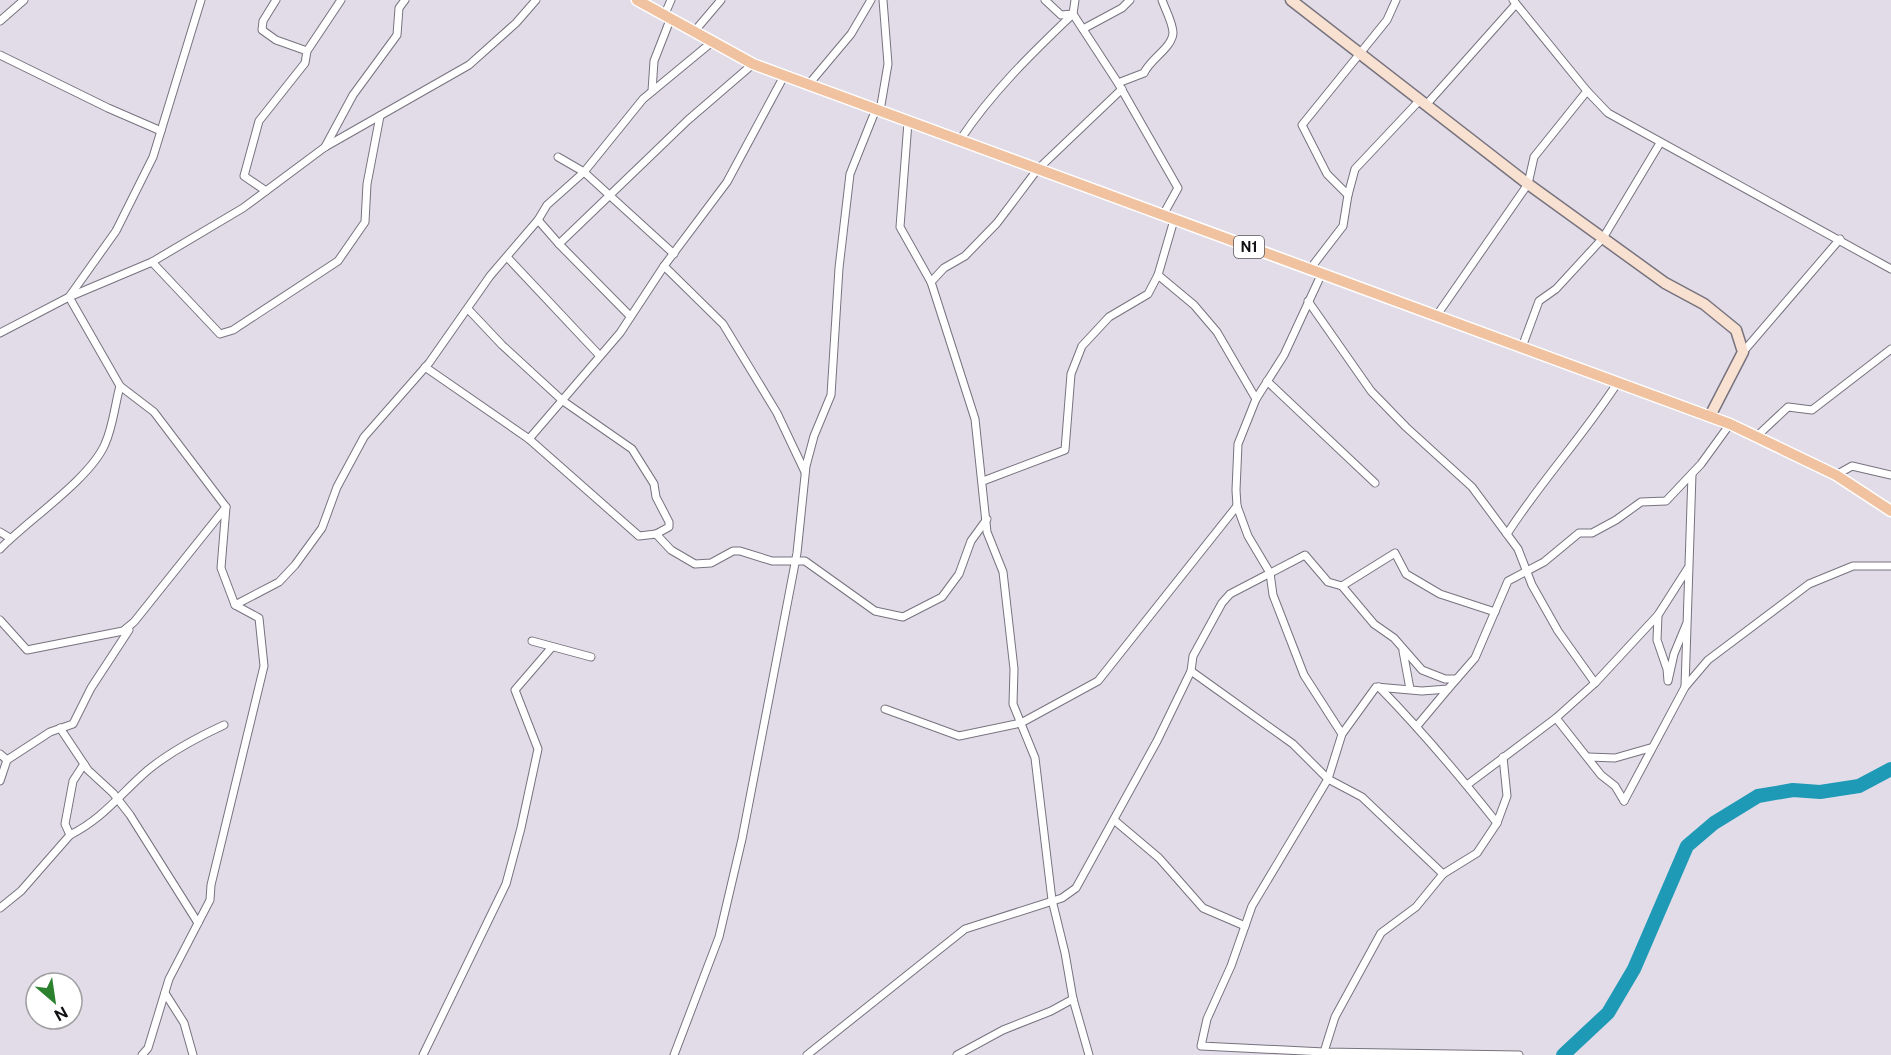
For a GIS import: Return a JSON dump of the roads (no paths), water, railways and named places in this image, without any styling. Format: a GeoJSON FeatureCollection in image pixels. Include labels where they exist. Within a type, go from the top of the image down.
{"type":"FeatureCollection","features":[{"type":"Feature","properties":{"kind":"main road","name":"N1"},"geometry":{"type":"LineString","coordinates":[[638,0],[693,33],[753,64],[1730,424],[1836,475],[1891,511]]}},
{"type":"Feature","properties":{"kind":"street"},"geometry":{"type":"LineString","coordinates":[[0,21],[24,0]]}},
{"type":"Feature","properties":{"kind":"street"},"geometry":{"type":"LineString","coordinates":[[69,297],[116,231],[153,157],[201,0]]}},
{"type":"Feature","properties":{"kind":"street"},"geometry":{"type":"LineString","coordinates":[[276,0],[263,21],[262,30],[276,40],[307,51]]}},
{"type":"Feature","properties":{"kind":"street"},"geometry":{"type":"LineString","coordinates":[[266,191],[244,176],[259,121],[305,63],[307,51],[341,0]]}},
{"type":"Feature","properties":{"kind":"street"},"geometry":{"type":"LineString","coordinates":[[325,147],[353,95],[397,35],[399,8],[405,0]]}},
{"type":"Feature","properties":{"kind":"street"},"geometry":{"type":"LineString","coordinates":[[0,333],[69,297],[152,262],[243,208],[325,147],[469,65],[516,23],[536,0]]}},
{"type":"Feature","properties":{"kind":"street"},"geometry":{"type":"LineString","coordinates":[[652,91],[654,61],[671,0]]}},
{"type":"Feature","properties":{"kind":"street"},"geometry":{"type":"LineString","coordinates":[[693,33],[721,0]]}},
{"type":"Feature","properties":{"kind":"street"},"geometry":{"type":"LineString","coordinates":[[809,84],[851,34],[871,0]]}},
{"type":"Feature","properties":{"kind":"street"},"geometry":{"type":"LineString","coordinates":[[674,1055],[719,937],[742,839],[795,560],[805,473],[814,436],[831,395],[839,268],[850,174],[878,110],[888,64],[883,0]]}},
{"type":"Feature","properties":{"kind":"street"},"geometry":{"type":"LineString","coordinates":[[1045,0],[1061,15],[1073,15]]}},
{"type":"Feature","properties":{"kind":"street"},"geometry":{"type":"LineString","coordinates":[[960,140],[986,102],[1018,66],[1073,15],[1075,0]]}},
{"type":"Feature","properties":{"kind":"street"},"geometry":{"type":"LineString","coordinates":[[1083,29],[1122,8],[1130,0]]}},
{"type":"Feature","properties":{"kind":"street"},"geometry":{"type":"LineString","coordinates":[[931,282],[944,268],[965,256],[997,223],[1037,170],[1120,86],[1144,73],[1147,64],[1172,40],[1173,31],[1162,0]]}},
{"type":"Feature","properties":{"kind":"street"},"geometry":{"type":"LineString","coordinates":[[1348,195],[1327,174],[1302,125],[1387,20],[1396,0]]}},
{"type":"Feature","properties":{"kind":"street"},"geometry":{"type":"LineString","coordinates":[[1296,2],[1359,55],[1528,184],[1665,283],[1704,304],[1736,330],[1743,352]]}},
{"type":"Feature","properties":{"kind":"street"},"geometry":{"type":"LineString","coordinates":[[1310,269],[1343,226],[1355,169],[1422,103],[1514,2],[1587,91],[1608,113],[1891,269]]}},
{"type":"Feature","properties":{"kind":"street"},"geometry":{"type":"LineString","coordinates":[[1073,15],[1120,86],[1178,188],[1163,215]]}},
{"type":"Feature","properties":{"kind":"street"},"geometry":{"type":"LineString","coordinates":[[235,605],[279,582],[295,565],[322,528],[337,487],[364,437],[426,367],[490,276],[538,220],[547,205],[584,172],[652,91],[712,42]]}},
{"type":"Feature","properties":{"kind":"street"},"geometry":{"type":"LineString","coordinates":[[0,55],[108,108],[161,130]]}},
{"type":"Feature","properties":{"kind":"street"},"geometry":{"type":"LineString","coordinates":[[559,244],[688,120],[753,64]]}},
{"type":"Feature","properties":{"kind":"street"},"geometry":{"type":"LineString","coordinates":[[529,439],[600,356],[727,182],[784,76]]}},
{"type":"Feature","properties":{"kind":"street"},"geometry":{"type":"LineString","coordinates":[[1437,315],[1528,184],[1534,157],[1587,91]]}},
{"type":"Feature","properties":{"kind":"street"},"geometry":{"type":"LineString","coordinates":[[152,262],[220,334],[233,330],[338,261],[365,222],[367,184],[380,116]]}},
{"type":"Feature","properties":{"kind":"street"},"geometry":{"type":"LineString","coordinates":[[908,122],[900,227],[931,282],[975,419],[987,532],[1003,572],[1014,669],[1013,704],[1035,758],[1052,900],[1073,999],[1089,1055]]}},
{"type":"Feature","properties":{"kind":"street"},"geometry":{"type":"LineString","coordinates":[[1522,347],[1539,302],[1556,289],[1603,238],[1660,143]]}},
{"type":"Feature","properties":{"kind":"street"},"geometry":{"type":"LineString","coordinates":[[558,157],[584,172],[608,197],[674,254]]}},
{"type":"Feature","properties":{"kind":"street"},"geometry":{"type":"LineString","coordinates":[[538,220],[630,316]]}},
{"type":"Feature","properties":{"kind":"street"},"geometry":{"type":"LineString","coordinates":[[983,481],[1065,450],[1071,374],[1082,346],[1109,317],[1148,294],[1158,275],[1174,220]]}},
{"type":"Feature","properties":{"kind":"street"},"geometry":{"type":"LineString","coordinates":[[1710,416],[1743,352],[1839,239]]}},
{"type":"Feature","properties":{"kind":"street"},"geometry":{"type":"LineString","coordinates":[[507,257],[600,356]]}},
{"type":"Feature","properties":{"kind":"street"},"geometry":{"type":"LineString","coordinates":[[664,266],[723,324],[777,412],[805,473]]}},
{"type":"Feature","properties":{"kind":"street"},"geometry":{"type":"LineString","coordinates":[[1322,273],[1284,355],[1256,399],[1238,444],[1237,506],[1248,536],[1270,573],[1273,595],[1304,675],[1342,734]]}},
{"type":"Feature","properties":{"kind":"street"},"geometry":{"type":"LineString","coordinates":[[1158,275],[1194,305],[1217,332],[1256,399]]}},
{"type":"Feature","properties":{"kind":"street"},"geometry":{"type":"LineString","coordinates":[[69,297],[120,386],[154,412],[226,507],[222,568],[235,605],[259,618],[264,666],[211,885],[210,900],[165,993],[148,1047],[142,1055]]}},
{"type":"Feature","properties":{"kind":"street"},"geometry":{"type":"LineString","coordinates":[[1308,301],[1371,391],[1406,427],[1472,487],[1518,549],[1526,570],[1558,631],[1595,683]]}},
{"type":"Feature","properties":{"kind":"street"},"geometry":{"type":"LineString","coordinates":[[426,367],[529,439],[639,536],[656,534],[669,527],[669,522],[656,497],[654,484],[632,449],[563,401],[502,345],[468,309]]}},
{"type":"Feature","properties":{"kind":"street"},"geometry":{"type":"LineString","coordinates":[[1756,437],[1788,407],[1812,410],[1891,349]]}},
{"type":"Feature","properties":{"kind":"street"},"geometry":{"type":"LineString","coordinates":[[1267,381],[1375,483]]}},
{"type":"Feature","properties":{"kind":"street"},"geometry":{"type":"LineString","coordinates":[[1507,534],[1536,490],[1555,470],[1618,382]]}},
{"type":"Feature","properties":{"kind":"street"},"geometry":{"type":"LineString","coordinates":[[0,549],[62,494],[100,454],[106,443],[120,386]]}},
{"type":"Feature","properties":{"kind":"street"},"geometry":{"type":"LineString","coordinates":[[1417,726],[1474,658],[1508,581],[1544,562],[1580,533],[1592,533],[1616,520],[1641,502],[1666,501],[1692,474],[1730,424]]}},
{"type":"Feature","properties":{"kind":"street"},"geometry":{"type":"LineString","coordinates":[[1836,475],[1852,466],[1891,475]]}},
{"type":"Feature","properties":{"kind":"street"},"geometry":{"type":"LineString","coordinates":[[1685,687],[1692,474]]}},
{"type":"Feature","properties":{"kind":"street"},"geometry":{"type":"LineString","coordinates":[[885,709],[959,736],[1021,723],[1098,681],[1237,506]]}},
{"type":"Feature","properties":{"kind":"street"},"geometry":{"type":"LineString","coordinates":[[0,781],[7,760],[50,732],[73,724],[91,687],[134,622],[226,507]]}},
{"type":"Feature","properties":{"kind":"street"},"geometry":{"type":"LineString","coordinates":[[656,534],[670,550],[695,564],[711,563],[733,551],[772,561],[805,561],[875,611],[903,617],[942,597],[959,574],[971,541],[987,519]]}},
{"type":"Feature","properties":{"kind":"street"},"geometry":{"type":"LineString","coordinates":[[0,532],[10,538]]}},
{"type":"Feature","properties":{"kind":"street"},"geometry":{"type":"LineString","coordinates":[[1342,586],[1395,553],[1406,574],[1431,589],[1495,612]]}},
{"type":"Feature","properties":{"kind":"street"},"geometry":{"type":"LineString","coordinates":[[807,1055],[965,929],[1062,898],[1077,888],[1191,672],[1193,656],[1226,597],[1305,555],[1328,582],[1342,586],[1374,624],[1403,648],[1422,670],[1434,676],[1456,679]]}},
{"type":"Feature","properties":{"kind":"street"},"geometry":{"type":"LineString","coordinates":[[1467,785],[1556,718],[1595,683],[1658,615],[1689,566]]}},
{"type":"Feature","properties":{"kind":"street"},"geometry":{"type":"LineString","coordinates":[[1556,718],[1601,775],[1615,786],[1624,801],[1650,748],[1685,687],[1708,660],[1809,584],[1853,566],[1891,566]]}},
{"type":"Feature","properties":{"kind":"street"},"geometry":{"type":"LineString","coordinates":[[1658,615],[1657,640],[1667,669],[1668,681],[1674,654],[1688,621]]}},
{"type":"Feature","properties":{"kind":"street"},"geometry":{"type":"LineString","coordinates":[[0,620],[27,650],[110,635],[123,631],[134,622]]}},
{"type":"Feature","properties":{"kind":"street"},"geometry":{"type":"LineString","coordinates":[[532,641],[591,657]]}},
{"type":"Feature","properties":{"kind":"street"},"geometry":{"type":"LineString","coordinates":[[423,1055],[506,884],[538,749],[515,690],[552,647]]}},
{"type":"Feature","properties":{"kind":"street"},"geometry":{"type":"LineString","coordinates":[[1403,648],[1410,689]]}},
{"type":"Feature","properties":{"kind":"street"},"geometry":{"type":"LineString","coordinates":[[1191,672],[1293,744],[1328,779],[1362,797],[1443,874]]}},
{"type":"Feature","properties":{"kind":"street"},"geometry":{"type":"LineString","coordinates":[[1448,689],[1376,687],[1342,734],[1328,779],[1251,906],[1231,966],[1207,1019],[1201,1046],[1323,1053],[1519,1055]]}},
{"type":"Feature","properties":{"kind":"street"},"geometry":{"type":"LineString","coordinates":[[1379,687],[1417,726],[1497,823]]}},
{"type":"Feature","properties":{"kind":"street"},"geometry":{"type":"LineString","coordinates":[[0,908],[21,891],[70,835],[95,822],[150,769],[201,736],[224,725]]}},
{"type":"Feature","properties":{"kind":"street"},"geometry":{"type":"LineString","coordinates":[[60,728],[84,764],[118,800],[160,859],[198,923]]}},
{"type":"Feature","properties":{"kind":"street"},"geometry":{"type":"LineString","coordinates":[[1588,757],[1615,758],[1650,748]]}},
{"type":"Feature","properties":{"kind":"street"},"geometry":{"type":"LineString","coordinates":[[0,754],[7,760]]}},
{"type":"Feature","properties":{"kind":"street"},"geometry":{"type":"LineString","coordinates":[[1323,1053],[1335,1017],[1381,933],[1416,907],[1443,874],[1477,853],[1497,823],[1507,796],[1503,757]]}},
{"type":"Feature","properties":{"kind":"street"},"geometry":{"type":"LineString","coordinates":[[70,835],[66,824],[73,781],[84,764]]}},
{"type":"Feature","properties":{"kind":"street"},"geometry":{"type":"LineString","coordinates":[[1114,819],[1159,858],[1203,908],[1245,926]]}},
{"type":"Feature","properties":{"kind":"street"},"geometry":{"type":"LineString","coordinates":[[165,993],[184,1023],[193,1055]]}},
{"type":"Feature","properties":{"kind":"street"},"geometry":{"type":"LineString","coordinates":[[957,1055],[1002,1030],[1051,1011],[1073,999]]}},
{"type":"Feature","properties":{"kind":"waterway"},"geometry":{"type":"LineString","coordinates":[[1563,1055],[1608,1013],[1634,969],[1687,846],[1714,823],[1758,796],[1793,790],[1820,792],[1859,786],[1891,769]]}}]}
